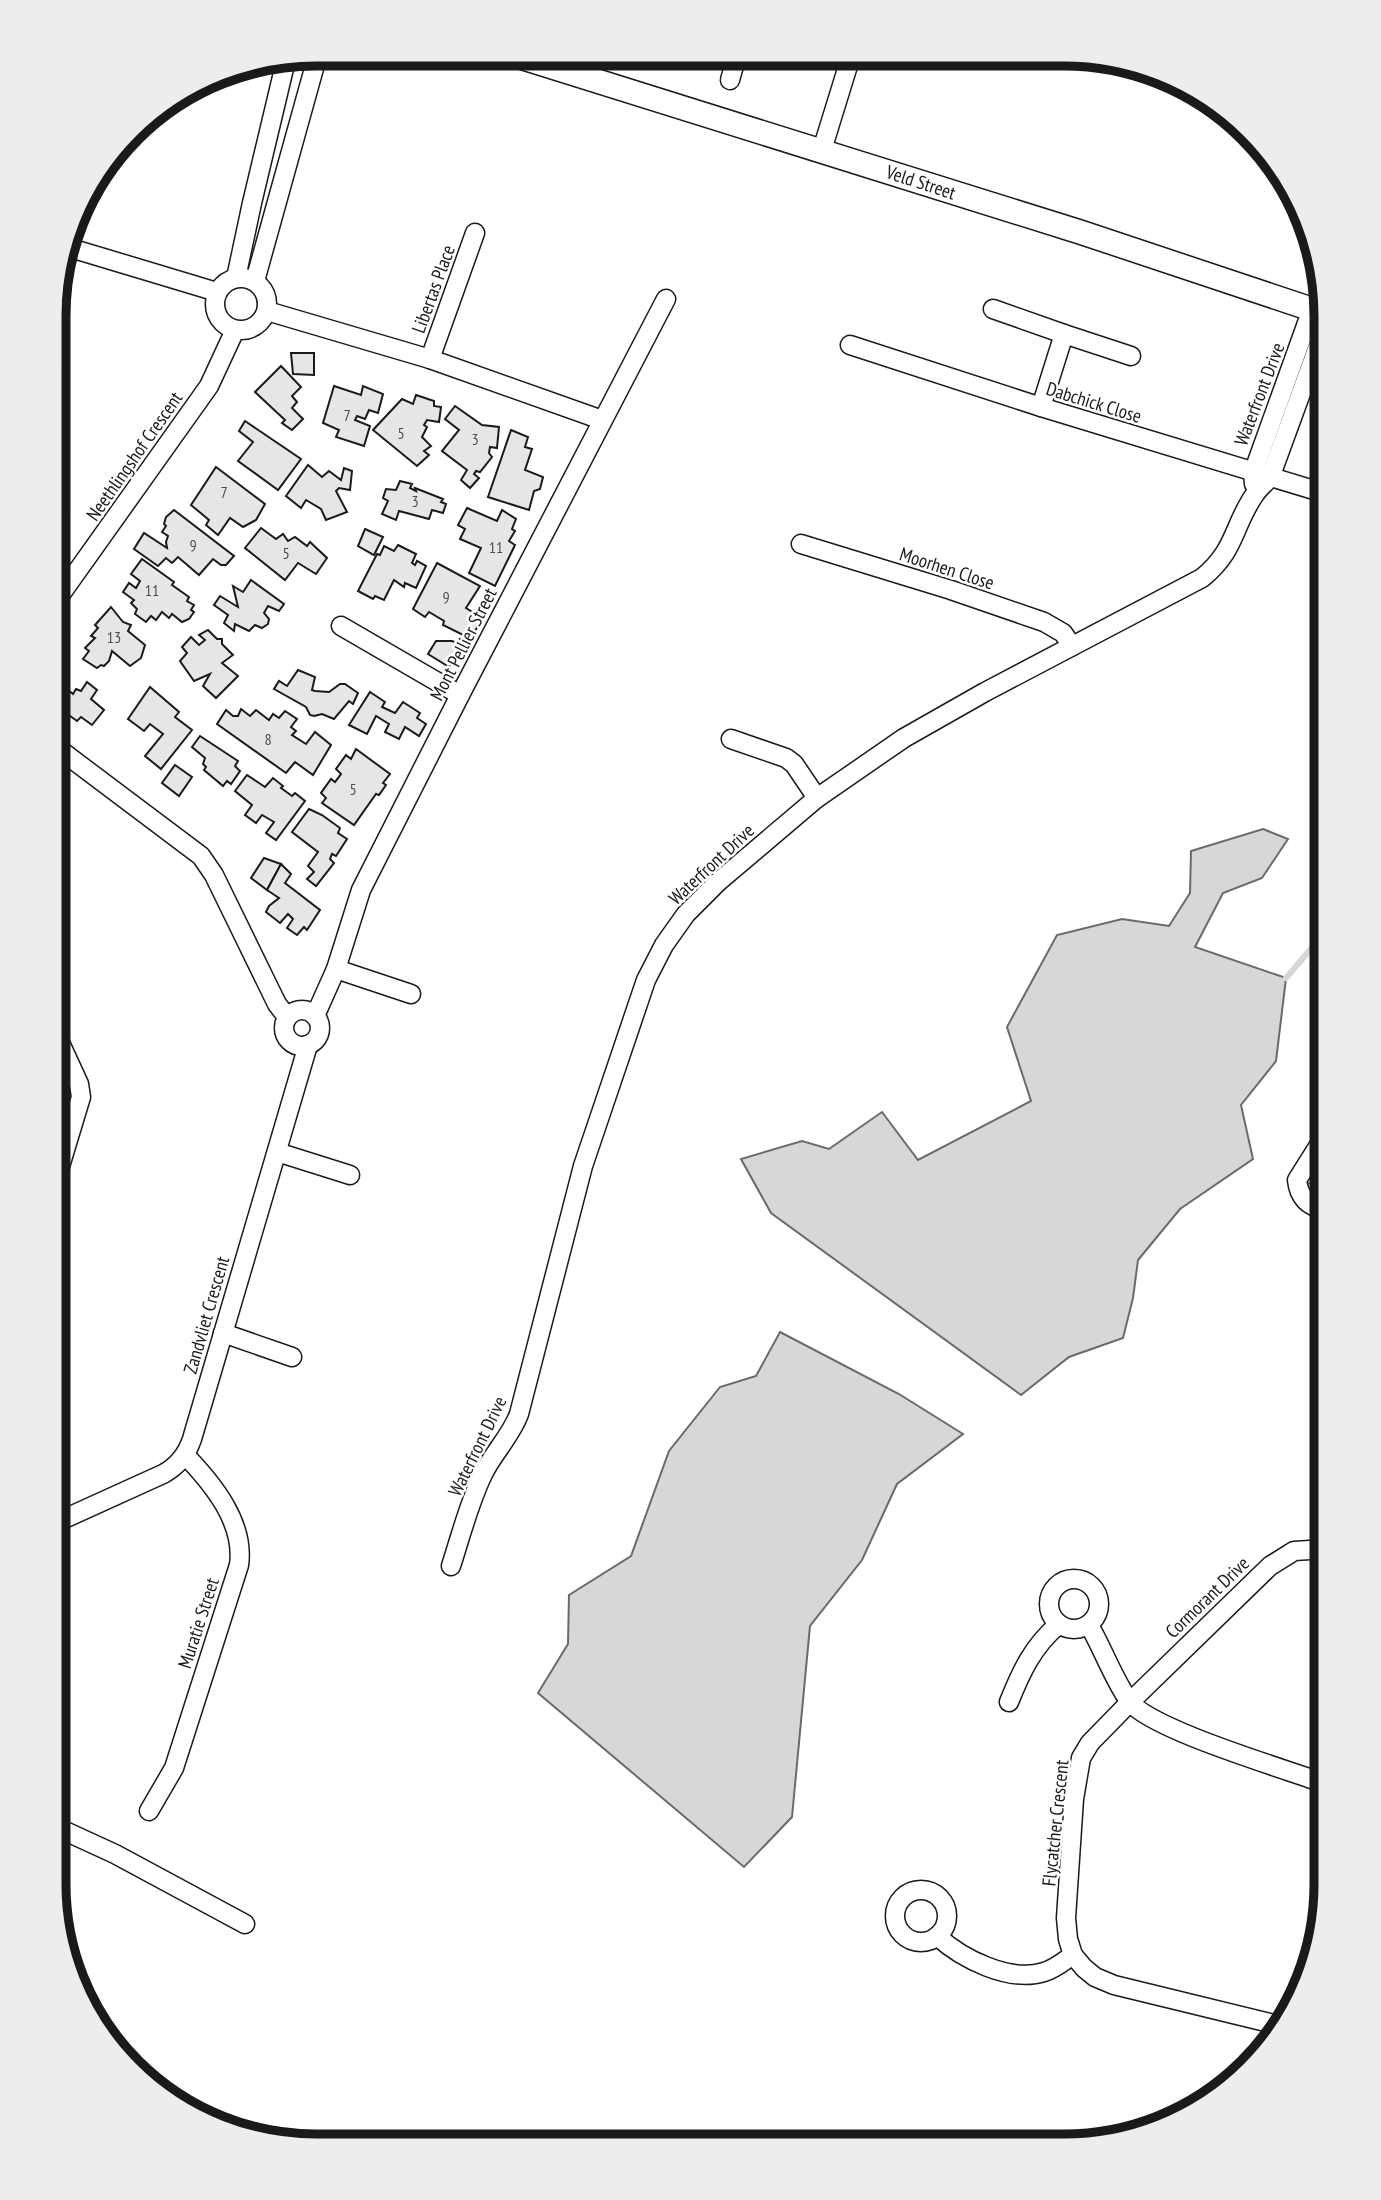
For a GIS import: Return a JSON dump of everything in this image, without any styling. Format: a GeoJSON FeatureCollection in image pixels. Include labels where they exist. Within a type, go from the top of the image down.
{"type":"FeatureCollection","features":[{"type":"Feature","properties":{"kind":"street"},"geometry":{"type":"LineString","coordinates":[[730,80],[734,66]]}},
{"type":"Feature","properties":{"kind":"street"},"geometry":{"type":"LineString","coordinates":[[822,150],[848,66]]}},
{"type":"Feature","properties":{"kind":"street"},"geometry":{"type":"LineString","coordinates":[[255,281],[314,67]]}},
{"type":"Feature","properties":{"kind":"street","name":"Veld Street"},"geometry":{"type":"LineString","coordinates":[[552,67],[822,150],[1314,312]]}},
{"type":"Feature","properties":{"kind":"street"},"geometry":{"type":"LineString","coordinates":[[236,278],[284,69]]}},
{"type":"Feature","properties":{"kind":"street","name":"Libertas Place"},"geometry":{"type":"LineString","coordinates":[[430,359],[475,233]]}},
{"type":"Feature","properties":{"kind":"street"},"geometry":{"type":"LineString","coordinates":[[75,250],[217,292]]}},
{"type":"Feature","properties":{"kind":"street"},"geometry":{"type":"LineString","coordinates":[[236,278],[255,281],[268,299],[263,320],[255,327],[245,330],[235,330],[225,325],[217,315],[215,304],[217,292],[236,278]]}},
{"type":"Feature","properties":{"kind":"street","name":"Mont Pellier Street"},"geometry":{"type":"LineString","coordinates":[[315,1016],[336,969],[361,890],[666,299]]}},
{"type":"Feature","properties":{"kind":"street"},"geometry":{"type":"LineString","coordinates":[[993,309],[1131,356]]}},
{"type":"Feature","properties":{"kind":"street"},"geometry":{"type":"LineString","coordinates":[[267,311],[430,359],[602,421]]}},
{"type":"Feature","properties":{"kind":"street","name":"Neethlingshof Crescent"},"geometry":{"type":"LineString","coordinates":[[66,587],[209,386],[235,330]]}},
{"type":"Feature","properties":{"kind":"street"},"geometry":{"type":"LineString","coordinates":[[1041,407],[1063,334]]}},
{"type":"Feature","properties":{"kind":"street","name":"Waterfront Drive"},"geometry":{"type":"LineString","coordinates":[[452,1566],[478,1483],[519,1414],[583,1166],[646,980],[675,927],[699,899],[817,798],[904,738],[1202,578],[1212,570],[1226,553],[1254,495],[1314,336]]}},
{"type":"Feature","properties":{"kind":"street","name":"Dabchick Close"},"geometry":{"type":"LineString","coordinates":[[850,345],[1041,407],[1314,490]]}},
{"type":"Feature","properties":{"kind":"street","name":"Moorhen Close"},"geometry":{"type":"LineString","coordinates":[[801,544],[1044,622],[1063,633],[1072,646]]}},
{"type":"Feature","properties":{"kind":"street"},"geometry":{"type":"LineString","coordinates":[[341,626],[460,695]]}},
{"type":"Feature","properties":{"kind":"street"},"geometry":{"type":"LineString","coordinates":[[731,739],[786,758],[794,764],[817,798]]}},
{"type":"Feature","properties":{"kind":"street"},"geometry":{"type":"LineString","coordinates":[[66,754],[189,846],[207,863],[277,1004],[287,1017]]}},
{"type":"Feature","properties":{"kind":"street"},"geometry":{"type":"LineString","coordinates":[[336,969],[411,994]]}},
{"type":"Feature","properties":{"kind":"street"},"geometry":{"type":"LineString","coordinates":[[302,1010],[315,1016],[320,1025],[315,1040],[301,1046],[287,1039],[284,1024],[287,1017],[302,1010]]}},
{"type":"Feature","properties":{"kind":"street","name":"Zandvliet Crescent"},"geometry":{"type":"LineString","coordinates":[[185,1455],[308,1045]]}},
{"type":"Feature","properties":{"kind":"street"},"geometry":{"type":"LineString","coordinates":[[66,1056],[79,1084],[81,1097],[66,1146]]}},
{"type":"Feature","properties":{"kind":"street"},"geometry":{"type":"LineString","coordinates":[[277,1152],[350,1175]]}},
{"type":"Feature","properties":{"kind":"street"},"geometry":{"type":"LineString","coordinates":[[1314,1153],[1297,1180],[1301,1195],[1314,1205]]}},
{"type":"Feature","properties":{"kind":"street"},"geometry":{"type":"LineString","coordinates":[[223,1333],[292,1357]]}},
{"type":"Feature","properties":{"kind":"street"},"geometry":{"type":"LineString","coordinates":[[66,1518],[163,1474],[185,1455]]}},
{"type":"Feature","properties":{"kind":"street","name":"Muratie Street"},"geometry":{"type":"LineString","coordinates":[[149,1811],[174,1768],[239,1565],[241,1551],[234,1524],[224,1505],[185,1455]]}},
{"type":"Feature","properties":{"kind":"street","name":"Cormorant Drive"},"geometry":{"type":"LineString","coordinates":[[1130,1702],[1270,1566],[1294,1551],[1314,1550]]}},
{"type":"Feature","properties":{"kind":"street"},"geometry":{"type":"LineString","coordinates":[[1068,1579],[1080,1579],[1090,1585],[1097,1594],[1099,1605],[1096,1616],[1089,1625],[1079,1629],[1058,1625],[1048,1604],[1051,1593],[1058,1584],[1068,1579]]}},
{"type":"Feature","properties":{"kind":"street"},"geometry":{"type":"LineString","coordinates":[[1009,1702],[1028,1658],[1042,1639],[1058,1625]]}},
{"type":"Feature","properties":{"kind":"street"},"geometry":{"type":"LineString","coordinates":[[1089,1625],[1130,1702],[1144,1714],[1176,1730],[1314,1780]]}},
{"type":"Feature","properties":{"kind":"street","name":"Flycatcher Crescent"},"geometry":{"type":"LineString","coordinates":[[1073,1955],[1066,1918],[1074,1799],[1081,1758],[1090,1743],[1130,1702]]}},
{"type":"Feature","properties":{"kind":"street"},"geometry":{"type":"LineString","coordinates":[[66,1832],[115,1854],[244,1924]]}},
{"type":"Feature","properties":{"kind":"street"},"geometry":{"type":"LineString","coordinates":[[937,1936],[957,1954],[1013,1974],[1042,1973],[1073,1955],[1084,1968],[1104,1982],[1272,2023]]}},
{"type":"Feature","properties":{"kind":"shaded area"},"geometry":{"type":"Polygon","coordinates":[[[1263,829],[1288,839],[1262,878],[1223,893],[1195,947],[1286,978],[1276,1061],[1241,1105],[1253,1159],[1180,1209],[1138,1260],[1133,1298],[1123,1338],[1069,1357],[1021,1395],[771,1213],[741,1159],[802,1141],[829,1149],[882,1112],[918,1160],[1031,1101],[1007,1027],[1057,935],[1122,919],[1169,926],[1190,893],[1191,851],[1263,829]]]}},
{"type":"Feature","properties":{"kind":"shaded area"},"geometry":{"type":"Polygon","coordinates":[[[1314,1166],[1314,1183],[1302,1184],[1314,1166]]]}},
{"type":"Feature","properties":{"kind":"shaded area"},"geometry":{"type":"Polygon","coordinates":[[[780,1332],[899,1394],[963,1434],[897,1484],[862,1560],[810,1626],[792,1817],[744,1867],[538,1693],[568,1644],[569,1595],[631,1556],[669,1451],[720,1387],[756,1376],[780,1332]]]}},
{"type":"Feature","properties":{"kind":"building"},"geometry":{"type":"Polygon","coordinates":[[[291,353],[314,353],[314,375],[293,374],[291,353]]]}},
{"type":"Feature","properties":{"kind":"building"},"geometry":{"type":"Polygon","coordinates":[[[281,366],[301,387],[292,396],[297,402],[292,408],[303,419],[292,430],[282,423],[285,420],[255,392],[281,366]]]}},
{"type":"Feature","properties":{"kind":"building"},"geometry":{"type":"Polygon","coordinates":[[[334,386],[361,395],[363,386],[383,394],[378,413],[369,410],[365,419],[357,416],[355,420],[370,426],[364,446],[336,437],[339,430],[323,423],[334,386]]]}},
{"type":"Feature","properties":{"kind":"building"},"geometry":{"type":"Polygon","coordinates":[[[416,395],[434,401],[434,406],[441,407],[439,422],[427,420],[424,425],[427,427],[422,437],[431,446],[424,451],[429,455],[417,466],[373,430],[402,399],[413,404],[416,395]]]}},
{"type":"Feature","properties":{"kind":"building"},"geometry":{"type":"Polygon","coordinates":[[[455,406],[482,425],[499,427],[497,448],[490,447],[489,453],[492,457],[480,472],[476,471],[474,474],[479,478],[470,488],[461,480],[467,470],[442,451],[459,430],[445,419],[455,406]]]}},
{"type":"Feature","properties":{"kind":"building"},"geometry":{"type":"Polygon","coordinates":[[[245,421],[301,459],[278,490],[238,461],[253,442],[239,431],[245,421]]]}},
{"type":"Feature","properties":{"kind":"building"},"geometry":{"type":"Polygon","coordinates":[[[511,430],[528,437],[525,447],[532,449],[525,470],[543,477],[540,489],[534,491],[529,510],[488,497],[511,430]]]}},
{"type":"Feature","properties":{"kind":"building"},"geometry":{"type":"Polygon","coordinates":[[[308,465],[322,477],[329,471],[341,480],[344,468],[352,471],[350,490],[339,488],[336,491],[347,512],[326,520],[321,509],[306,500],[301,508],[286,496],[308,465]]]}},
{"type":"Feature","properties":{"kind":"building"},"geometry":{"type":"Polygon","coordinates":[[[216,467],[265,504],[256,520],[243,527],[230,518],[218,535],[206,525],[209,520],[191,505],[216,467]]]}},
{"type":"Feature","properties":{"kind":"building"},"geometry":{"type":"Polygon","coordinates":[[[400,481],[412,484],[410,488],[416,491],[415,488],[443,499],[441,502],[446,504],[443,513],[432,510],[429,519],[399,511],[396,520],[382,514],[388,501],[383,498],[386,489],[396,490],[400,481]]]}},
{"type":"Feature","properties":{"kind":"building"},"geometry":{"type":"Polygon","coordinates":[[[467,508],[497,521],[502,510],[516,519],[512,529],[515,531],[509,541],[515,545],[495,586],[469,573],[481,548],[460,539],[465,529],[458,525],[467,508]]]}},
{"type":"Feature","properties":{"kind":"building"},"geometry":{"type":"Polygon","coordinates":[[[174,510],[234,556],[226,565],[213,559],[199,575],[178,557],[172,563],[166,558],[158,566],[134,549],[144,533],[167,548],[168,536],[162,532],[166,526],[166,517],[174,510]]]}},
{"type":"Feature","properties":{"kind":"building"},"geometry":{"type":"Polygon","coordinates":[[[261,528],[276,539],[283,534],[288,541],[295,537],[307,546],[310,542],[327,558],[316,574],[298,563],[285,580],[245,548],[261,528]]]}},
{"type":"Feature","properties":{"kind":"building"},"geometry":{"type":"Polygon","coordinates":[[[365,529],[383,537],[374,555],[358,546],[365,529]]]}},
{"type":"Feature","properties":{"kind":"building"},"geometry":{"type":"Polygon","coordinates":[[[398,545],[416,554],[412,563],[415,565],[417,561],[426,566],[416,588],[405,583],[404,587],[394,580],[384,600],[375,596],[373,599],[358,591],[377,554],[380,555],[384,546],[394,551],[398,545]]]}},
{"type":"Feature","properties":{"kind":"building"},"geometry":{"type":"Polygon","coordinates":[[[142,559],[174,582],[172,585],[189,597],[187,601],[194,605],[191,610],[194,612],[189,619],[182,622],[172,614],[169,618],[162,612],[156,620],[151,616],[146,622],[135,614],[137,609],[131,603],[134,600],[123,592],[129,583],[136,588],[140,581],[131,574],[142,559]]]}},
{"type":"Feature","properties":{"kind":"building"},"geometry":{"type":"Polygon","coordinates":[[[437,563],[480,586],[466,608],[482,618],[471,639],[443,625],[444,621],[429,612],[425,617],[413,609],[437,563]]]}},
{"type":"Feature","properties":{"kind":"building"},"geometry":{"type":"Polygon","coordinates":[[[251,580],[284,604],[279,611],[268,606],[264,613],[269,619],[268,624],[262,628],[255,625],[249,631],[235,624],[234,631],[224,623],[228,615],[214,605],[220,596],[238,607],[233,586],[243,592],[251,580]]]}},
{"type":"Feature","properties":{"kind":"building"},"geometry":{"type":"Polygon","coordinates":[[[111,607],[123,622],[131,625],[128,631],[145,645],[141,658],[130,666],[112,651],[109,661],[97,668],[83,659],[89,651],[85,648],[95,638],[91,636],[98,628],[95,625],[111,607]]]}},
{"type":"Feature","properties":{"kind":"building"},"geometry":{"type":"Polygon","coordinates":[[[208,630],[217,639],[222,639],[222,644],[233,655],[222,663],[238,676],[216,698],[203,686],[210,674],[194,681],[180,661],[187,653],[182,647],[191,637],[199,645],[205,640],[199,635],[208,630]]]}},
{"type":"Feature","properties":{"kind":"building"},"geometry":{"type":"Polygon","coordinates":[[[436,641],[452,641],[466,646],[449,667],[428,654],[436,641]]]}},
{"type":"Feature","properties":{"kind":"building"},"geometry":{"type":"Polygon","coordinates":[[[298,670],[315,677],[312,690],[315,691],[329,692],[340,684],[345,684],[358,693],[353,704],[349,701],[334,719],[322,714],[310,715],[306,707],[274,689],[279,681],[287,686],[298,670]]]}},
{"type":"Feature","properties":{"kind":"building"},"geometry":{"type":"Polygon","coordinates":[[[87,682],[97,690],[91,699],[104,710],[92,725],[81,717],[77,721],[66,713],[69,708],[66,705],[66,693],[68,690],[73,694],[76,689],[81,691],[87,682]]]}},
{"type":"Feature","properties":{"kind":"building"},"geometry":{"type":"Polygon","coordinates":[[[150,687],[179,712],[175,717],[192,730],[161,769],[145,756],[163,734],[150,724],[144,731],[128,719],[150,687]]]}},
{"type":"Feature","properties":{"kind":"building"},"geometry":{"type":"Polygon","coordinates":[[[370,692],[385,702],[382,707],[395,713],[403,702],[420,713],[417,718],[426,724],[419,736],[405,727],[399,739],[385,732],[389,724],[376,716],[367,734],[349,725],[370,692]]]}},
{"type":"Feature","properties":{"kind":"building"},"geometry":{"type":"Polygon","coordinates":[[[241,709],[250,716],[256,710],[269,720],[273,714],[279,718],[285,711],[297,719],[291,727],[296,731],[292,735],[306,744],[315,732],[331,745],[313,775],[295,762],[286,773],[217,724],[226,710],[233,716],[238,716],[241,709]]]}},
{"type":"Feature","properties":{"kind":"building"},"geometry":{"type":"Polygon","coordinates":[[[200,736],[238,761],[235,766],[240,771],[231,784],[227,781],[223,786],[204,770],[205,758],[192,747],[200,736]]]}},
{"type":"Feature","properties":{"kind":"building"},"geometry":{"type":"Polygon","coordinates":[[[356,749],[390,774],[379,795],[376,794],[354,825],[322,803],[326,798],[321,793],[331,779],[335,782],[341,774],[336,769],[346,755],[351,759],[356,749]]]}},
{"type":"Feature","properties":{"kind":"building"},"geometry":{"type":"Polygon","coordinates":[[[175,765],[192,777],[179,796],[162,783],[175,765]]]}},
{"type":"Feature","properties":{"kind":"building"},"geometry":{"type":"Polygon","coordinates":[[[247,775],[265,787],[273,778],[292,796],[295,793],[305,801],[276,840],[266,833],[274,822],[262,815],[256,823],[245,815],[252,805],[235,791],[247,775]]]}},
{"type":"Feature","properties":{"kind":"building"},"geometry":{"type":"Polygon","coordinates":[[[309,809],[340,828],[338,833],[347,839],[336,856],[332,854],[330,859],[334,863],[316,886],[307,879],[314,872],[308,866],[318,852],[292,832],[309,809]]]}},
{"type":"Feature","properties":{"kind":"building"},"geometry":{"type":"Polygon","coordinates":[[[264,858],[281,864],[267,890],[251,878],[264,858]]]}},
{"type":"Feature","properties":{"kind":"building"},"geometry":{"type":"Polygon","coordinates":[[[281,864],[291,874],[285,883],[320,910],[307,930],[304,927],[297,935],[287,928],[293,919],[288,914],[280,923],[266,912],[279,898],[267,890],[281,864]]]}},
{"type":"Feature","properties":{"kind":"waterway"},"geometry":{"type":"LineString","coordinates":[[1286,978],[1314,945]]}}]}
